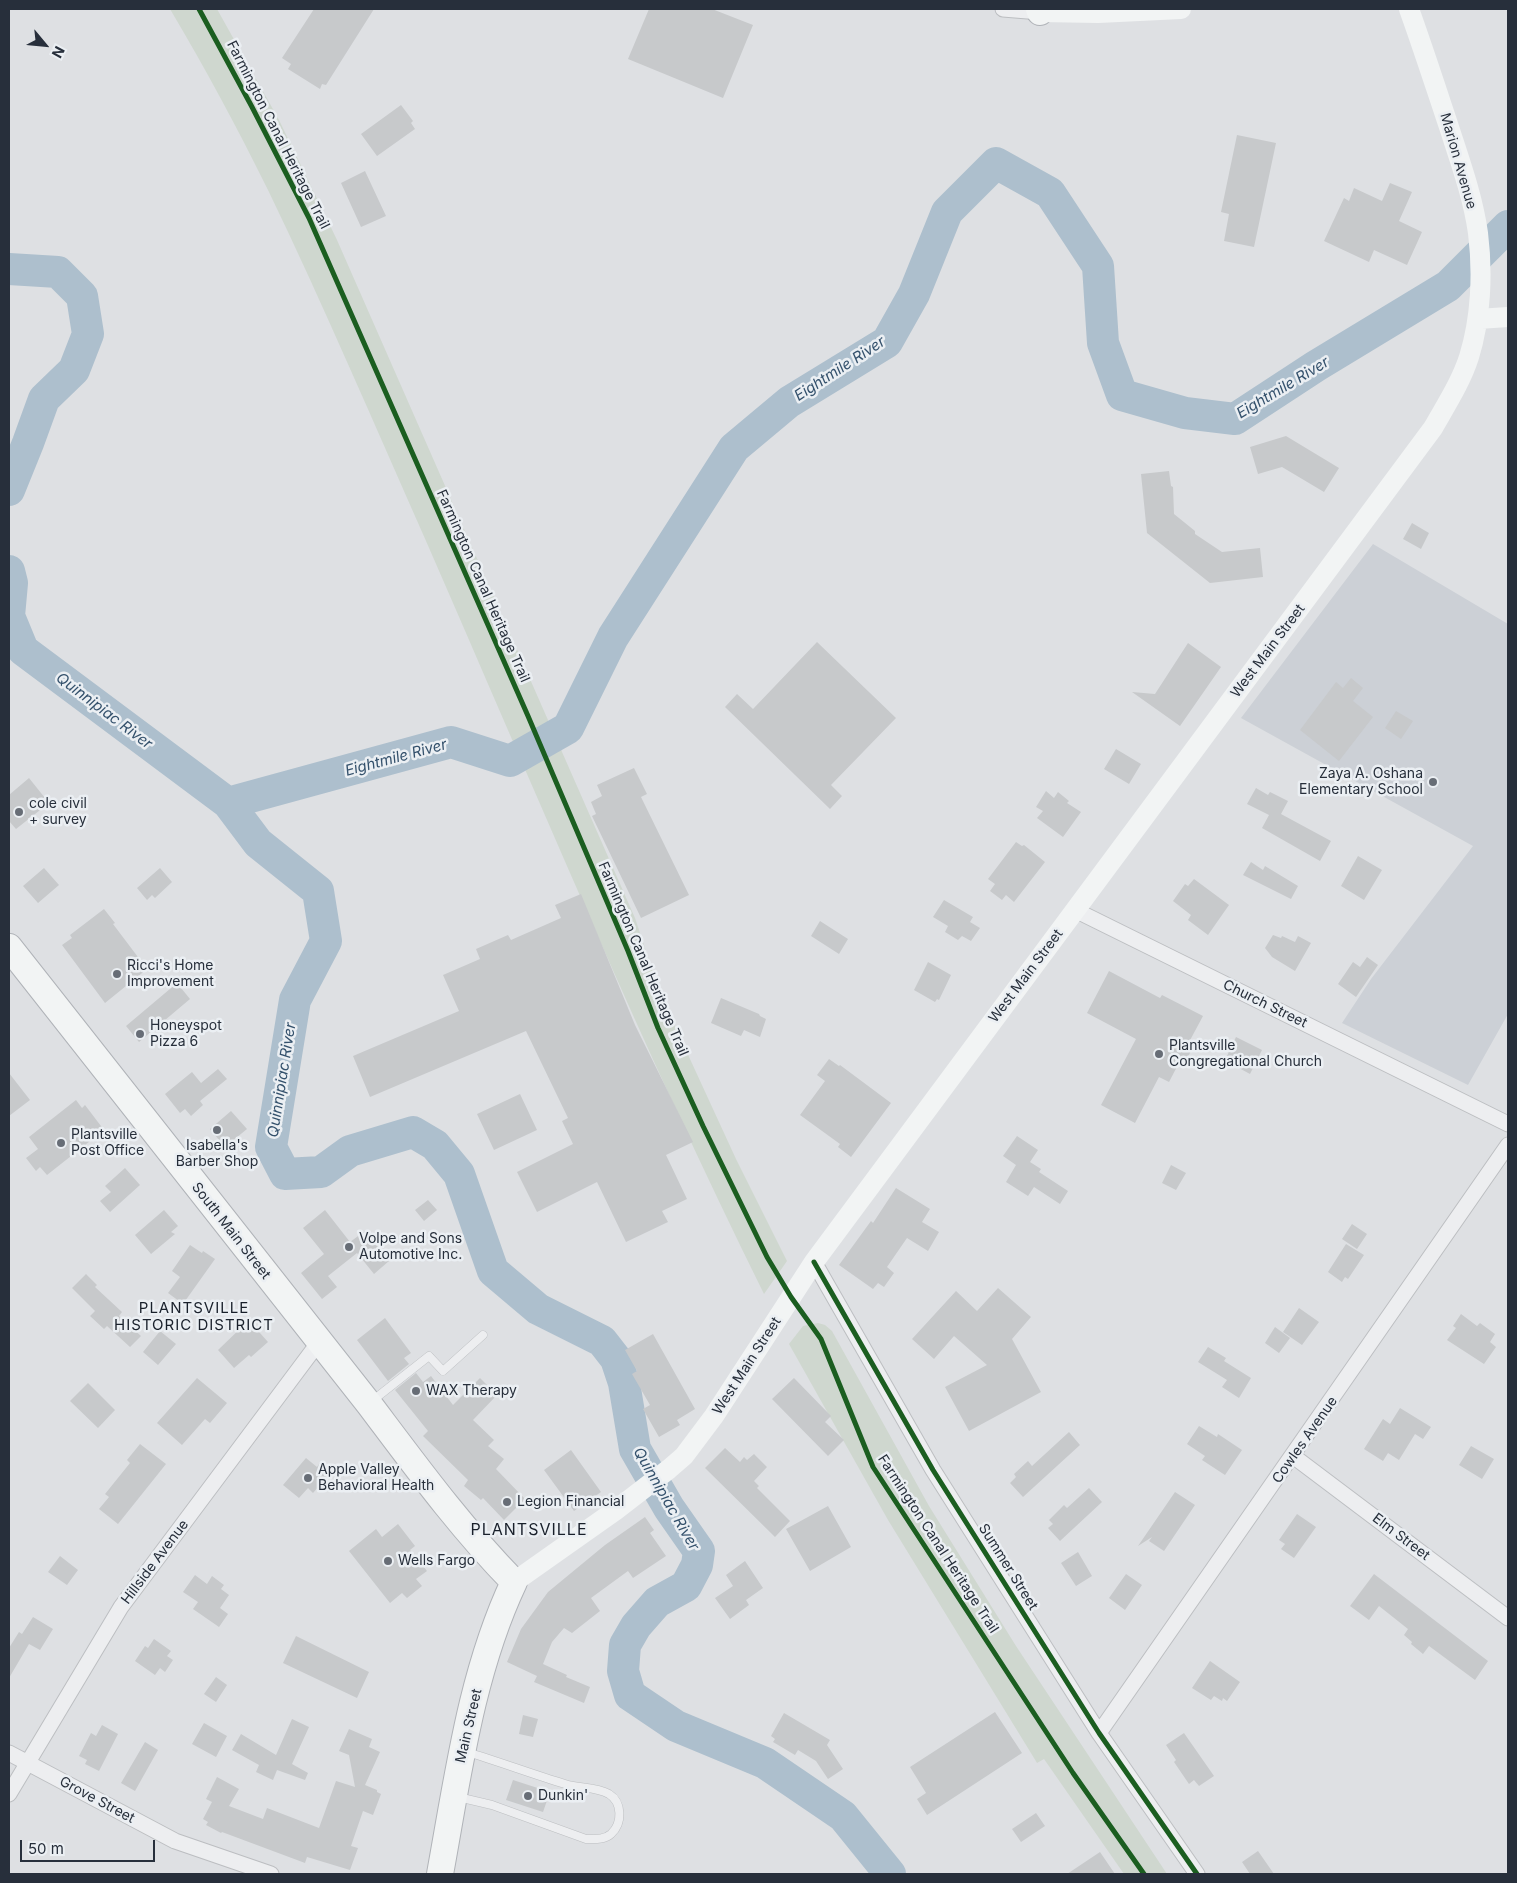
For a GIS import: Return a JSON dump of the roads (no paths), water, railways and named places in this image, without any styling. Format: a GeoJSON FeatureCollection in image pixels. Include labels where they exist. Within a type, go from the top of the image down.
{"type":"FeatureCollection","features":[{"type":"Feature","properties":{"kind":"highway","name":"South Main Street"},"geometry":{"type":"LineString","coordinates":[[9,947],[369,1404],[414,1464],[484,1552],[514,1582]]}},
{"type":"Feature","properties":{"kind":"highway","name":"Main Street"},"geometry":{"type":"LineString","coordinates":[[440,1874],[478,1682],[498,1614],[514,1582]]}},
{"type":"Feature","properties":{"kind":"main road"},"geometry":{"type":"LineString","coordinates":[[1039,10],[1106,12],[1181,9]]}},
{"type":"Feature","properties":{"kind":"main road","name":"Marion Avenue"},"geometry":{"type":"LineString","coordinates":[[1409,9],[1469,193],[1478,238],[1480,272],[1478,319]]}},
{"type":"Feature","properties":{"kind":"main road"},"geometry":{"type":"LineString","coordinates":[[1478,319],[1508,317]]}},
{"type":"Feature","properties":{"kind":"main road","name":"West Main Street"},"geometry":{"type":"LineString","coordinates":[[514,1582],[644,1489],[684,1456],[714,1416],[814,1262],[1433,428],[1454,390],[1468,358],[1478,319]]}},
{"type":"Feature","properties":{"kind":"street"},"geometry":{"type":"LineString","coordinates":[[1003,9],[1039,10]]}},
{"type":"Feature","properties":{"kind":"street","name":"Church Street"},"geometry":{"type":"LineString","coordinates":[[1075,910],[1508,1124]]}},
{"type":"Feature","properties":{"kind":"street","name":"Cowles Avenue"},"geometry":{"type":"LineString","coordinates":[[1099,1733],[1508,1145]]}},
{"type":"Feature","properties":{"kind":"street","name":"Summer Street"},"geometry":{"type":"LineString","coordinates":[[814,1262],[933,1470],[1099,1733],[1197,1874]]}},
{"type":"Feature","properties":{"kind":"street","name":"Hillside Avenue"},"geometry":{"type":"LineString","coordinates":[[9,1794],[121,1607],[319,1342]]}},
{"type":"Feature","properties":{"kind":"street","name":"Elm Street"},"geometry":{"type":"LineString","coordinates":[[1293,1456],[1508,1618]]}},
{"type":"Feature","properties":{"kind":"street","name":"Grove Street"},"geometry":{"type":"LineString","coordinates":[[9,1753],[174,1842],[272,1874]]}},
{"type":"Feature","properties":{"kind":"lane"},"geometry":{"type":"LineString","coordinates":[[369,1404],[429,1356],[443,1371],[484,1335]]}},
{"type":"Feature","properties":{"kind":"lane"},"geometry":{"type":"LineString","coordinates":[[454,1796],[492,1806],[586,1839],[599,1840],[612,1833],[619,1822],[620,1813],[617,1801],[612,1795],[602,1790],[565,1784],[463,1751]]}},
{"type":"Feature","properties":{"kind":"waterway","name":"Eightmile River"},"geometry":{"type":"LineString","coordinates":[[228,803],[451,742],[510,761],[568,728],[613,637],[734,448],[789,402],[887,342],[914,294],[947,212],[996,163],[1050,193],[1098,266],[1103,343],[1122,395],[1185,413],[1235,419],[1316,366],[1448,286],[1508,226]]}},
{"type":"Feature","properties":{"kind":"waterway","name":"Quinnipiac River"},"geometry":{"type":"LineString","coordinates":[[9,269],[58,272],[82,296],[88,334],[74,370],[44,399],[9,490]]}},
{"type":"Feature","properties":{"kind":"waterway","name":"Quinnipiac River"},"geometry":{"type":"LineString","coordinates":[[9,571],[12,583],[9,616],[23,650],[228,803],[258,843],[318,891],[326,941],[295,1000],[271,1147],[285,1174],[321,1172],[350,1151],[413,1132],[435,1145],[459,1174],[493,1271],[538,1309],[602,1341],[616,1359],[624,1383],[635,1449],[669,1508],[699,1551],[697,1565],[686,1586],[657,1602],[636,1626],[625,1645],[623,1671],[630,1695],[676,1726],[765,1763],[843,1816],[890,1874]]}},
{"type":"Feature","properties":{"kind":"place","name":"Zaya A. Oshana Elementary School"},"geometry":{"type":"Point","coordinates":[1433,782]}},
{"type":"Feature","properties":{"kind":"place","name":"cole civil + survey"},"geometry":{"type":"Point","coordinates":[19,812]}},
{"type":"Feature","properties":{"kind":"place","name":"Ricci's Home Improvement"},"geometry":{"type":"Point","coordinates":[117,974]}},
{"type":"Feature","properties":{"kind":"place","name":"Honeyspot Pizza 6"},"geometry":{"type":"Point","coordinates":[140,1034]}},
{"type":"Feature","properties":{"kind":"place","name":"Plantsville Congregational Church"},"geometry":{"type":"Point","coordinates":[1159,1054]}},
{"type":"Feature","properties":{"kind":"place","name":"Isabella's Barber Shop"},"geometry":{"type":"Point","coordinates":[217,1130]}},
{"type":"Feature","properties":{"kind":"place","name":"Plantsville Post Office"},"geometry":{"type":"Point","coordinates":[61,1143]}},
{"type":"Feature","properties":{"kind":"place","name":"Volpe and Sons Automotive Inc."},"geometry":{"type":"Point","coordinates":[349,1247]}},
{"type":"Feature","properties":{"kind":"place","name":"WAX Therapy"},"geometry":{"type":"Point","coordinates":[416,1391]}},
{"type":"Feature","properties":{"kind":"place","name":"Apple Valley Behavioral Health"},"geometry":{"type":"Point","coordinates":[308,1478]}},
{"type":"Feature","properties":{"kind":"place","name":"Legion Financial"},"geometry":{"type":"Point","coordinates":[507,1502]}},
{"type":"Feature","properties":{"kind":"place","name":"Wells Fargo"},"geometry":{"type":"Point","coordinates":[388,1561]}},
{"type":"Feature","properties":{"kind":"place","name":"Dunkin'"},"geometry":{"type":"Point","coordinates":[528,1796]}},
{"type":"Feature","properties":{"kind":"district","name":"PLANTSVILLE HISTORIC DISTRICT"},"geometry":{"type":"Point","coordinates":[194,1316]}},
{"type":"Feature","properties":{"kind":"district","name":"PLANTSVILLE"},"geometry":{"type":"Point","coordinates":[529,1530]}}]}
